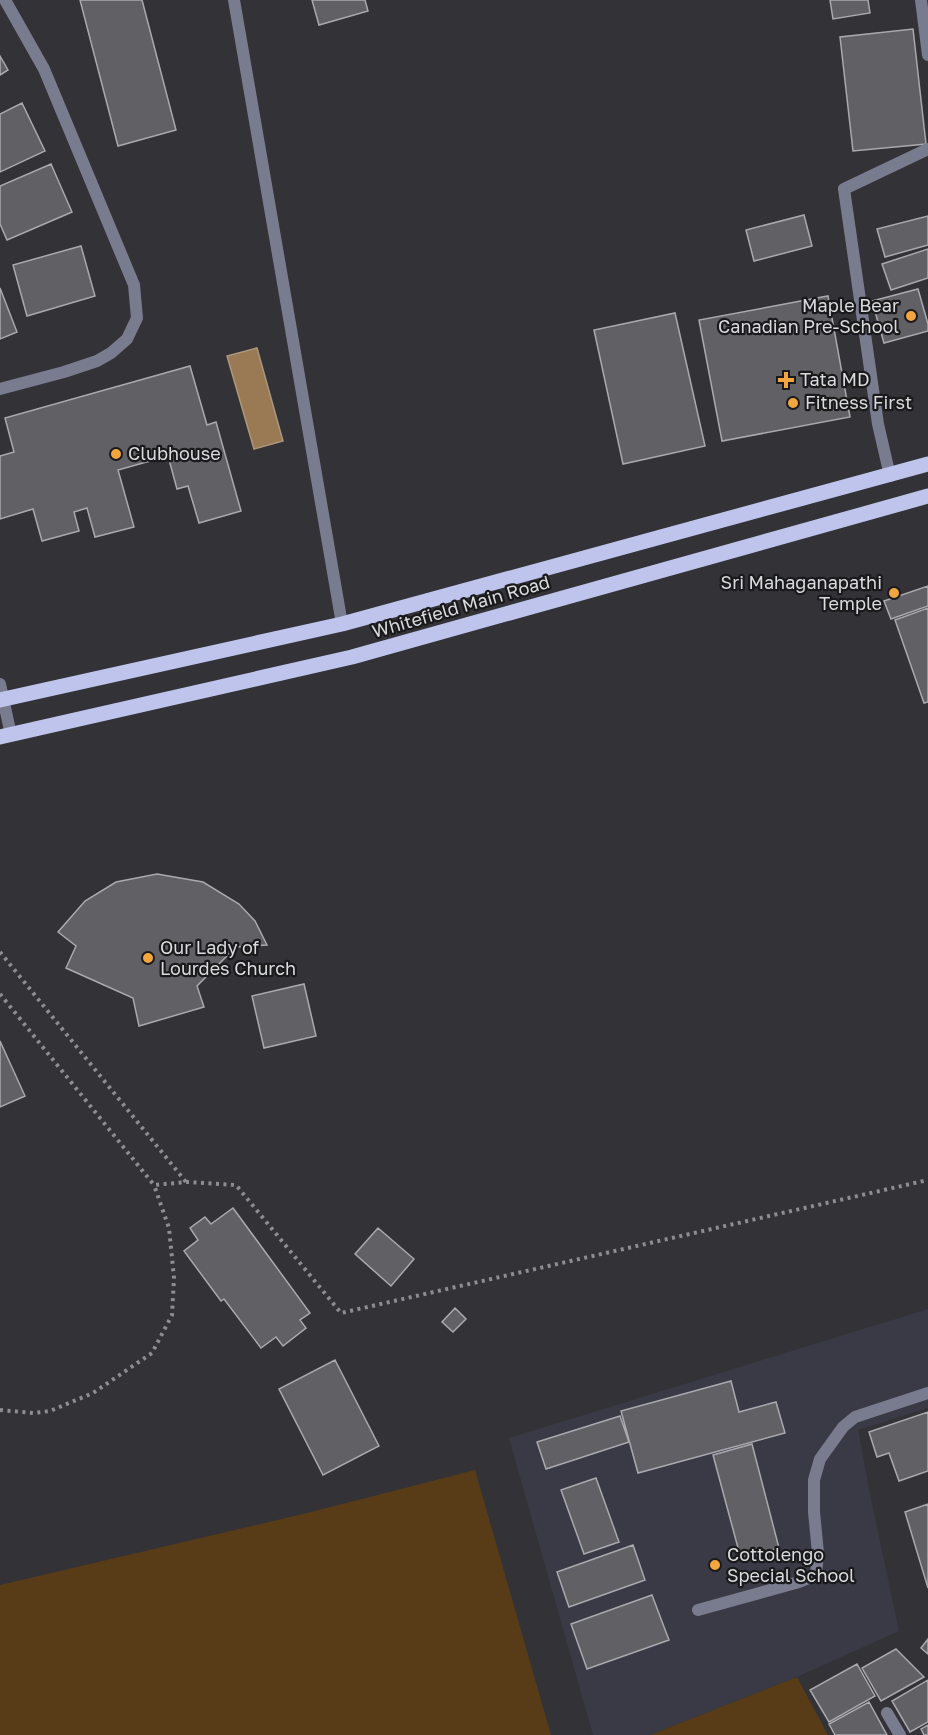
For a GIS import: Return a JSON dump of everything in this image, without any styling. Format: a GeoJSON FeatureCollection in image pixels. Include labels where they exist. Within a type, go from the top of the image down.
{"type":"FeatureCollection","features":[{"type":"Feature","properties":{"kind":"main road","name":"Whitefield Main Road"},"geometry":{"type":"LineString","coordinates":[[1,695],[342,624],[928,464]]}},
{"type":"Feature","properties":{"kind":"main road","name":"Whitefield Main Road"},"geometry":{"type":"LineString","coordinates":[[6,736],[352,657],[928,496]]}},
{"type":"Feature","properties":{"kind":"street"},"geometry":{"type":"LineString","coordinates":[[0,389],[64,372],[111,353],[127,339],[137,318],[134,285],[112,231],[44,69],[5,0]]}},
{"type":"Feature","properties":{"kind":"street"},"geometry":{"type":"LineString","coordinates":[[234,0],[342,624]]}},
{"type":"Feature","properties":{"kind":"street"},"geometry":{"type":"LineString","coordinates":[[921,0],[928,55]]}},
{"type":"Feature","properties":{"kind":"street"},"geometry":{"type":"LineString","coordinates":[[890,476],[878,424],[844,189],[928,149]]}},
{"type":"Feature","properties":{"kind":"street"},"geometry":{"type":"LineString","coordinates":[[1,695],[6,736]]}},
{"type":"Feature","properties":{"kind":"street"},"geometry":{"type":"LineString","coordinates":[[698,1610],[799,1582],[816,1575],[818,1552],[813,1480],[820,1459],[843,1427],[855,1417],[928,1393]]}},
{"type":"Feature","properties":{"kind":"street"},"geometry":{"type":"LineString","coordinates":[[887,1713],[900,1735]]}},
{"type":"Feature","properties":{"kind":"path"},"geometry":{"type":"LineString","coordinates":[[0,952],[187,1182]]}},
{"type":"Feature","properties":{"kind":"path"},"geometry":{"type":"LineString","coordinates":[[0,994],[154,1185],[169,1228],[174,1278],[172,1315],[152,1353],[93,1393],[50,1411],[33,1413],[0,1410]]}},
{"type":"Feature","properties":{"kind":"path"},"geometry":{"type":"LineString","coordinates":[[154,1185],[187,1182],[236,1185],[341,1313],[928,1180]]}},
{"type":"Feature","properties":{"kind":"shaded area"},"geometry":{"type":"Polygon","coordinates":[[[257,348],[283,441],[254,449],[227,356],[257,348]]]}},
{"type":"Feature","properties":{"kind":"shaded area","name":"Cottolengo Special School"},"geometry":{"type":"Polygon","coordinates":[[[928,1309],[928,1408],[858,1430],[899,1631],[797,1677],[650,1735],[593,1735],[509,1438],[928,1309]]]}},
{"type":"Feature","properties":{"kind":"shaded area"},"geometry":{"type":"Polygon","coordinates":[[[475,1470],[551,1735],[0,1735],[0,1585],[311,1512],[475,1470]]]}},
{"type":"Feature","properties":{"kind":"shaded area"},"geometry":{"type":"Polygon","coordinates":[[[797,1677],[828,1735],[650,1735],[797,1677]]]}},
{"type":"Feature","properties":{"kind":"building"},"geometry":{"type":"Polygon","coordinates":[[[80,0],[142,0],[176,130],[118,146],[80,0]]]}},
{"type":"Feature","properties":{"kind":"building"},"geometry":{"type":"Polygon","coordinates":[[[312,0],[365,0],[368,11],[319,25],[312,0]]]}},
{"type":"Feature","properties":{"kind":"building"},"geometry":{"type":"Polygon","coordinates":[[[830,0],[868,0],[870,13],[833,19],[830,0]]]}},
{"type":"Feature","properties":{"kind":"building"},"geometry":{"type":"Polygon","coordinates":[[[913,29],[926,144],[853,151],[840,37],[913,29]]]}},
{"type":"Feature","properties":{"kind":"building"},"geometry":{"type":"Polygon","coordinates":[[[0,56],[8,70],[0,75],[0,56]]]}},
{"type":"Feature","properties":{"kind":"building"},"geometry":{"type":"Polygon","coordinates":[[[22,103],[45,151],[0,172],[0,114],[22,103]]]}},
{"type":"Feature","properties":{"kind":"building"},"geometry":{"type":"Polygon","coordinates":[[[51,164],[72,212],[7,240],[0,224],[0,186],[51,164]]]}},
{"type":"Feature","properties":{"kind":"building"},"geometry":{"type":"Polygon","coordinates":[[[804,215],[812,246],[754,261],[746,230],[804,215]]]}},
{"type":"Feature","properties":{"kind":"building"},"geometry":{"type":"Polygon","coordinates":[[[928,216],[928,245],[885,257],[877,229],[928,216]]]}},
{"type":"Feature","properties":{"kind":"building"},"geometry":{"type":"Polygon","coordinates":[[[81,246],[95,296],[27,316],[13,265],[81,246]]]}},
{"type":"Feature","properties":{"kind":"building"},"geometry":{"type":"Polygon","coordinates":[[[928,249],[928,278],[891,290],[882,264],[928,249]]]}},
{"type":"Feature","properties":{"kind":"building"},"geometry":{"type":"Polygon","coordinates":[[[0,288],[17,332],[0,339],[0,288]]]}},
{"type":"Feature","properties":{"kind":"building"},"geometry":{"type":"Polygon","coordinates":[[[918,289],[928,331],[884,343],[872,301],[918,289]]]}},
{"type":"Feature","properties":{"kind":"building"},"geometry":{"type":"Polygon","coordinates":[[[828,296],[850,417],[722,441],[699,320],[828,296]]]}},
{"type":"Feature","properties":{"kind":"building"},"geometry":{"type":"Polygon","coordinates":[[[675,313],[705,446],[623,464],[594,330],[675,313]]]}},
{"type":"Feature","properties":{"kind":"building","name":"Clubhouse"},"geometry":{"type":"Polygon","coordinates":[[[190,366],[207,425],[216,422],[241,511],[199,523],[188,486],[177,489],[168,456],[118,470],[134,527],[95,537],[87,508],[74,512],[79,531],[42,541],[33,509],[0,519],[0,456],[14,452],[5,418],[190,366]]]}},
{"type":"Feature","properties":{"kind":"building"},"geometry":{"type":"Polygon","coordinates":[[[928,586],[928,606],[891,619],[884,601],[928,586]]]}},
{"type":"Feature","properties":{"kind":"building"},"geometry":{"type":"Polygon","coordinates":[[[928,608],[928,702],[924,703],[895,620],[928,608]]]}},
{"type":"Feature","properties":{"kind":"building","name":"Our Lady of Lourdes Church"},"geometry":{"type":"Polygon","coordinates":[[[157,874],[203,882],[239,904],[255,921],[267,945],[236,947],[197,986],[204,1007],[139,1026],[133,998],[66,968],[76,946],[58,932],[85,901],[116,882],[157,874]]]}},
{"type":"Feature","properties":{"kind":"building"},"geometry":{"type":"Polygon","coordinates":[[[304,984],[316,1036],[264,1048],[252,996],[304,984]]]}},
{"type":"Feature","properties":{"kind":"building"},"geometry":{"type":"Polygon","coordinates":[[[0,1041],[25,1096],[0,1107],[0,1041]]]}},
{"type":"Feature","properties":{"kind":"building"},"geometry":{"type":"Polygon","coordinates":[[[233,1208],[310,1313],[300,1320],[306,1328],[283,1346],[276,1337],[261,1348],[224,1299],[221,1301],[184,1251],[198,1240],[190,1228],[205,1217],[211,1224],[233,1208]]]}},
{"type":"Feature","properties":{"kind":"building"},"geometry":{"type":"Polygon","coordinates":[[[378,1228],[414,1259],[391,1286],[355,1254],[378,1228]]]}},
{"type":"Feature","properties":{"kind":"building"},"geometry":{"type":"Polygon","coordinates":[[[455,1308],[466,1319],[453,1332],[442,1322],[455,1308]]]}},
{"type":"Feature","properties":{"kind":"building"},"geometry":{"type":"Polygon","coordinates":[[[335,1360],[379,1446],[323,1475],[279,1389],[335,1360]]]}},
{"type":"Feature","properties":{"kind":"building"},"geometry":{"type":"Polygon","coordinates":[[[731,1381],[739,1412],[776,1402],[785,1433],[638,1473],[621,1411],[731,1381]]]}},
{"type":"Feature","properties":{"kind":"building"},"geometry":{"type":"Polygon","coordinates":[[[928,1412],[928,1471],[899,1481],[889,1453],[877,1457],[869,1432],[928,1412]]]}},
{"type":"Feature","properties":{"kind":"building"},"geometry":{"type":"Polygon","coordinates":[[[620,1416],[629,1442],[546,1469],[537,1442],[620,1416]]]}},
{"type":"Feature","properties":{"kind":"building"},"geometry":{"type":"Polygon","coordinates":[[[752,1444],[779,1548],[741,1559],[713,1455],[752,1444]]]}},
{"type":"Feature","properties":{"kind":"building"},"geometry":{"type":"Polygon","coordinates":[[[596,1478],[619,1542],[584,1554],[561,1490],[596,1478]]]}},
{"type":"Feature","properties":{"kind":"building"},"geometry":{"type":"Polygon","coordinates":[[[928,1504],[928,1588],[905,1512],[928,1504]]]}},
{"type":"Feature","properties":{"kind":"building"},"geometry":{"type":"Polygon","coordinates":[[[633,1545],[645,1580],[569,1607],[557,1572],[633,1545]]]}},
{"type":"Feature","properties":{"kind":"building"},"geometry":{"type":"Polygon","coordinates":[[[652,1595],[669,1640],[587,1669],[571,1624],[652,1595]]]}},
{"type":"Feature","properties":{"kind":"building"},"geometry":{"type":"Polygon","coordinates":[[[928,1639],[928,1654],[921,1648],[928,1639]]]}},
{"type":"Feature","properties":{"kind":"building"},"geometry":{"type":"Polygon","coordinates":[[[896,1649],[924,1677],[881,1701],[862,1668],[896,1649]]]}},
{"type":"Feature","properties":{"kind":"building"},"geometry":{"type":"Polygon","coordinates":[[[857,1664],[875,1696],[829,1722],[810,1690],[857,1664]]]}},
{"type":"Feature","properties":{"kind":"building"},"geometry":{"type":"Polygon","coordinates":[[[928,1680],[928,1722],[910,1732],[892,1701],[928,1680]]]}},
{"type":"Feature","properties":{"kind":"building"},"geometry":{"type":"Polygon","coordinates":[[[869,1702],[887,1735],[835,1735],[829,1724],[869,1702]]]}},
{"type":"Feature","properties":{"kind":"building"},"geometry":{"type":"Polygon","coordinates":[[[928,1725],[928,1735],[924,1735],[921,1729],[928,1725]]]}},
{"type":"Feature","properties":{"kind":"place","name":"Maple Bear Canadian Pre-School"},"geometry":{"type":"Point","coordinates":[911,316]}},
{"type":"Feature","properties":{"kind":"place","name":"Tata MD"},"geometry":{"type":"Point","coordinates":[786,380]}},
{"type":"Feature","properties":{"kind":"place","name":"Fitness First"},"geometry":{"type":"Point","coordinates":[793,403]}},
{"type":"Feature","properties":{"kind":"place","name":"Clubhouse"},"geometry":{"type":"Point","coordinates":[116,454]}},
{"type":"Feature","properties":{"kind":"place","name":"Sri Mahaganapathi Temple"},"geometry":{"type":"Point","coordinates":[894,593]}},
{"type":"Feature","properties":{"kind":"place","name":"Our Lady of Lourdes Church"},"geometry":{"type":"Point","coordinates":[148,958]}},
{"type":"Feature","properties":{"kind":"place","name":"Cottolengo Special School"},"geometry":{"type":"Point","coordinates":[715,1565]}}]}
